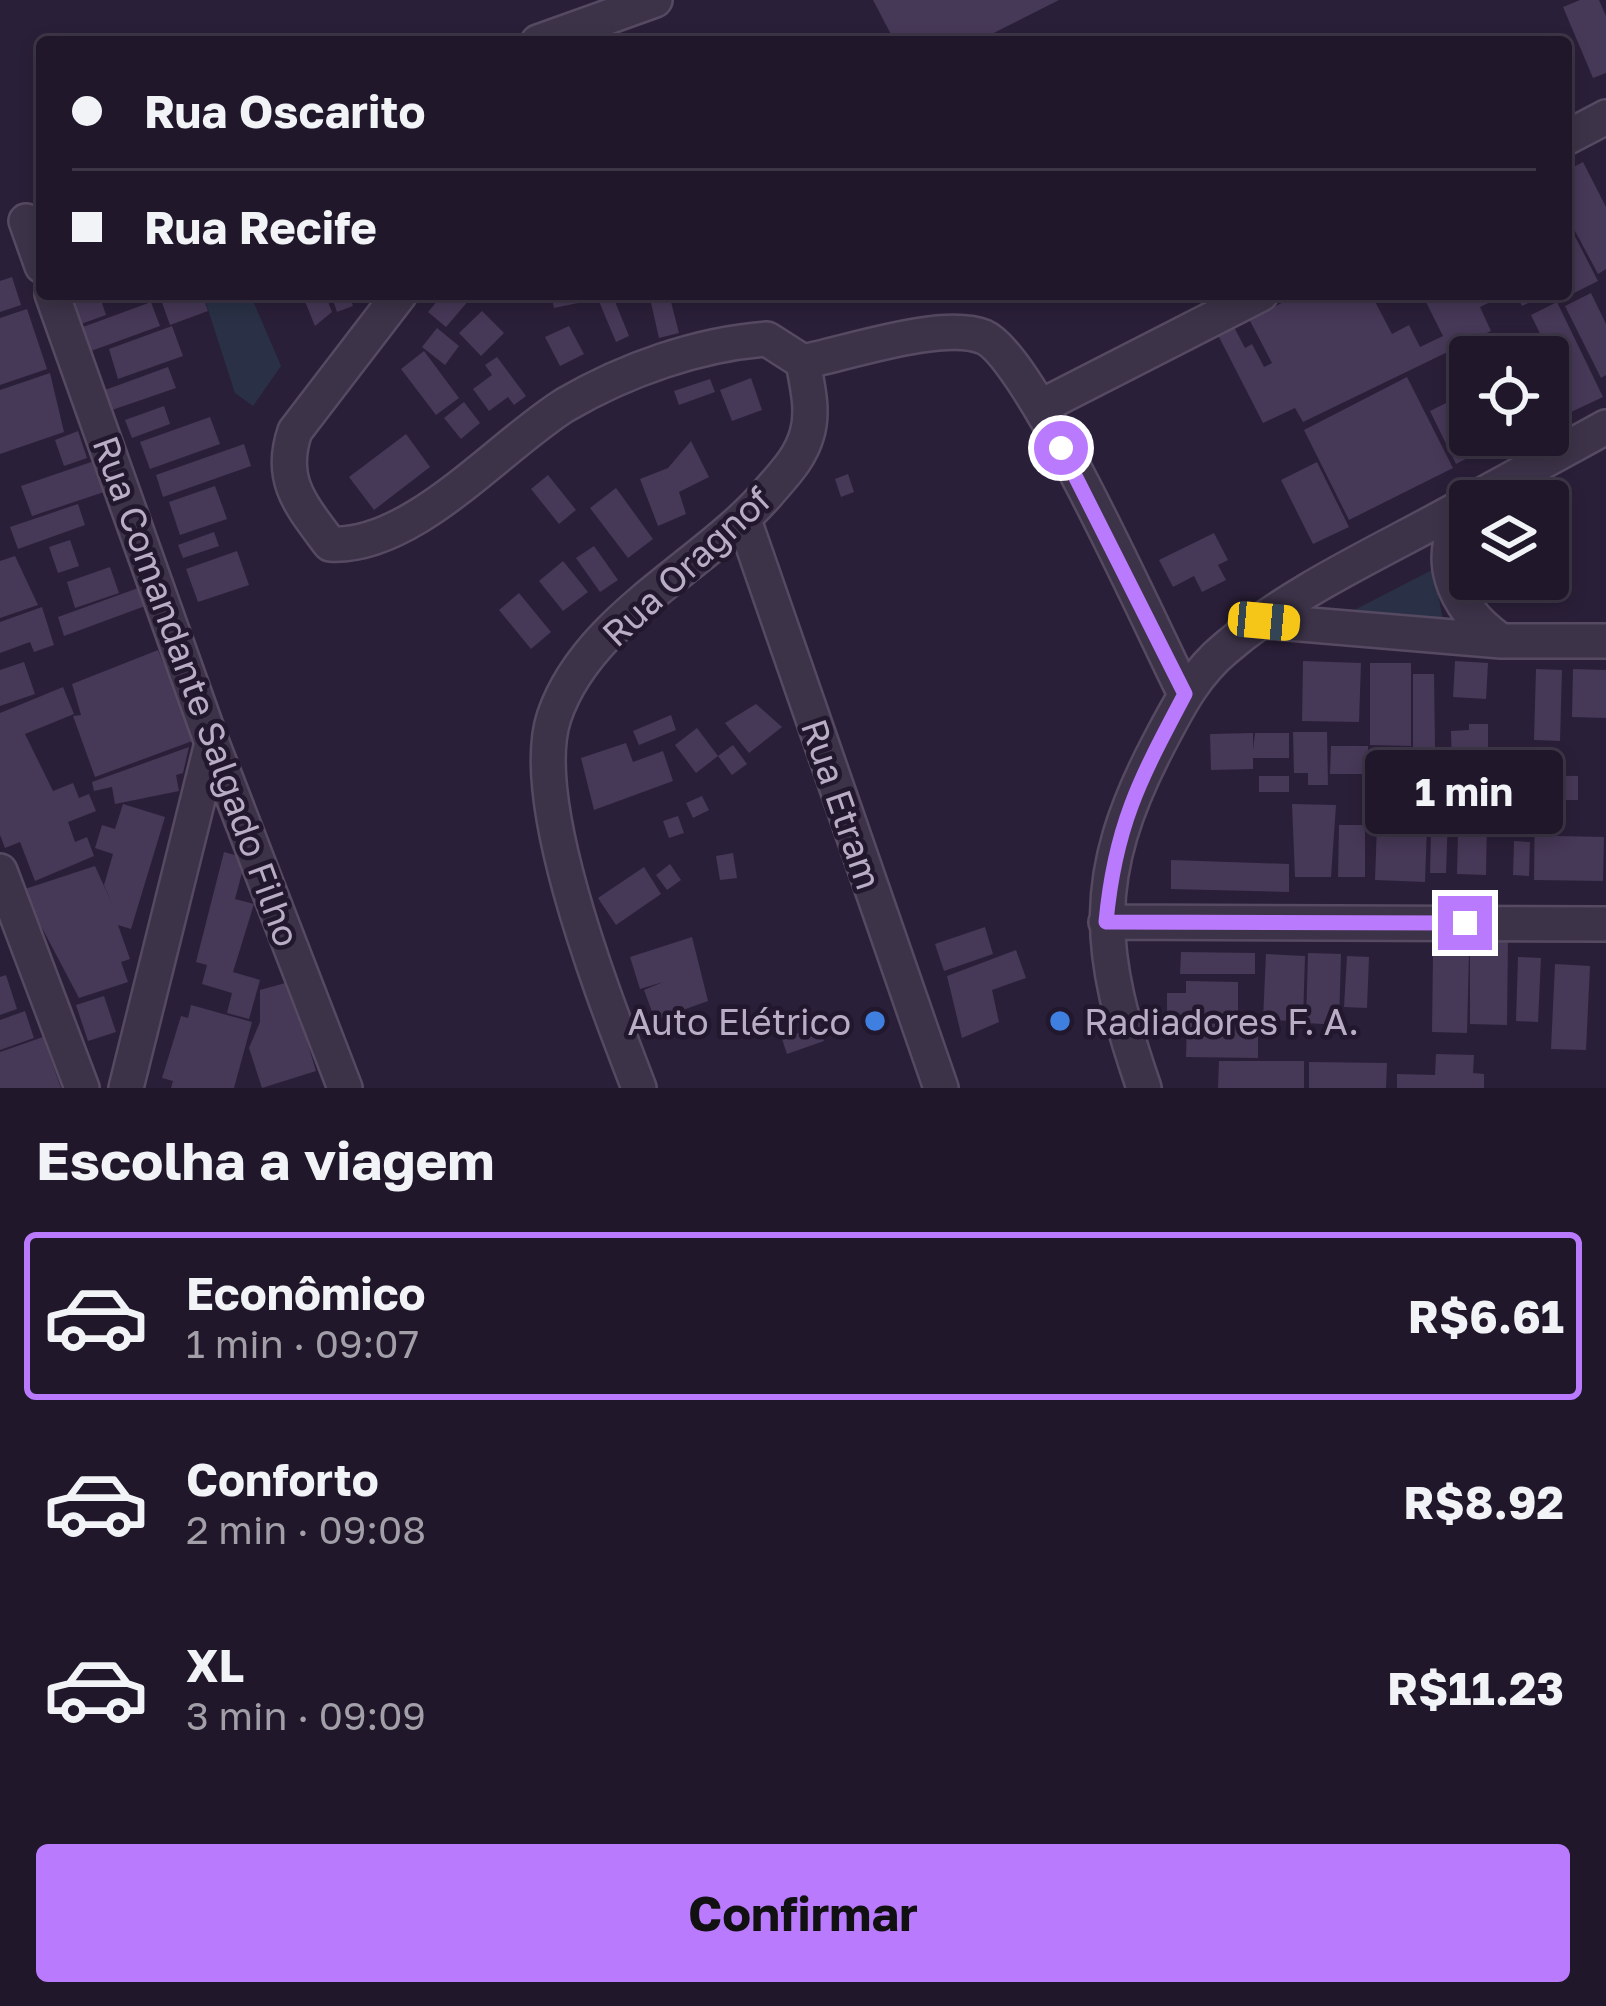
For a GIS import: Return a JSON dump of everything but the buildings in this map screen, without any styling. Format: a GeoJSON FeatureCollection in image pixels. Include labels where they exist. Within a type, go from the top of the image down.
{"type":"FeatureCollection","features":[{"type":"Feature","properties":{"kind":"street"},"geometry":{"type":"LineString","coordinates":[[569,36],[605,29],[655,0]]}},
{"type":"Feature","properties":{"kind":"street"},"geometry":{"type":"LineString","coordinates":[[1572,135],[1606,117]]}},
{"type":"Feature","properties":{"kind":"street"},"geometry":{"type":"LineString","coordinates":[[22,221],[36,252]]}},
{"type":"Feature","properties":{"kind":"street","name":"Rua Comandante Salgado Filho"},"geometry":{"type":"LineString","coordinates":[[54,300],[212,743],[345,1088]]}},
{"type":"Feature","properties":{"kind":"street"},"geometry":{"type":"LineString","coordinates":[[395,300],[295,430],[287,453],[287,477],[295,498],[330,544],[352,545],[388,532],[566,405],[698,350],[767,339],[803,362],[966,333],[986,338],[1005,352],[1040,407],[1185,694]]}},
{"type":"Feature","properties":{"kind":"street"},"geometry":{"type":"LineString","coordinates":[[1040,407],[1249,300]]}},
{"type":"Feature","properties":{"kind":"street","name":"Rua Oragnof"},"geometry":{"type":"LineString","coordinates":[[639,1088],[570,892],[554,820],[554,718],[586,660],[616,628],[744,520],[796,460],[808,432],[803,362]]}},
{"type":"Feature","properties":{"kind":"street"},"geometry":{"type":"LineString","coordinates":[[1510,480],[1606,427]]}},
{"type":"Feature","properties":{"kind":"street"},"geometry":{"type":"LineString","coordinates":[[1144,1088],[1117,1007],[1106,922],[1112,859],[1127,805],[1185,694],[1208,664],[1264,621],[1449,514]]}},
{"type":"Feature","properties":{"kind":"street","name":"Rua Etram"},"geometry":{"type":"LineString","coordinates":[[744,520],[941,1088]]}},
{"type":"Feature","properties":{"kind":"street"},"geometry":{"type":"LineString","coordinates":[[1461,600],[1471,616],[1501,641]]}},
{"type":"Feature","properties":{"kind":"street"},"geometry":{"type":"LineString","coordinates":[[1264,621],[1501,641],[1606,641]]}},
{"type":"Feature","properties":{"kind":"street"},"geometry":{"type":"LineString","coordinates":[[127,1088],[212,743]]}},
{"type":"Feature","properties":{"kind":"street"},"geometry":{"type":"LineString","coordinates":[[0,871],[82,1088]]}},
{"type":"Feature","properties":{"kind":"street"},"geometry":{"type":"LineString","coordinates":[[1106,922],[1606,924]]}},
{"type":"Feature","properties":{"kind":"shaded area"},"geometry":{"type":"Polygon","coordinates":[[[205,300],[253,300],[281,366],[253,406],[235,393],[205,300]]]}},
{"type":"Feature","properties":{"kind":"shaded area"},"geometry":{"type":"Polygon","coordinates":[[[1434,569],[1444,627],[1333,621],[1434,569]]]}},
{"type":"Feature","properties":{"kind":"place","name":"Auto Elétrico"},"geometry":{"type":"Point","coordinates":[875,1021]}},
{"type":"Feature","properties":{"kind":"place","name":"Radiadores F. A."},"geometry":{"type":"Point","coordinates":[1060,1021]}},
{"type":"Feature","properties":{"kind":"route"},"geometry":{"type":"LineString","coordinates":[[1061,448],[1185,694],[1127,805],[1112,859],[1106,922],[1465,923]]}}]}
